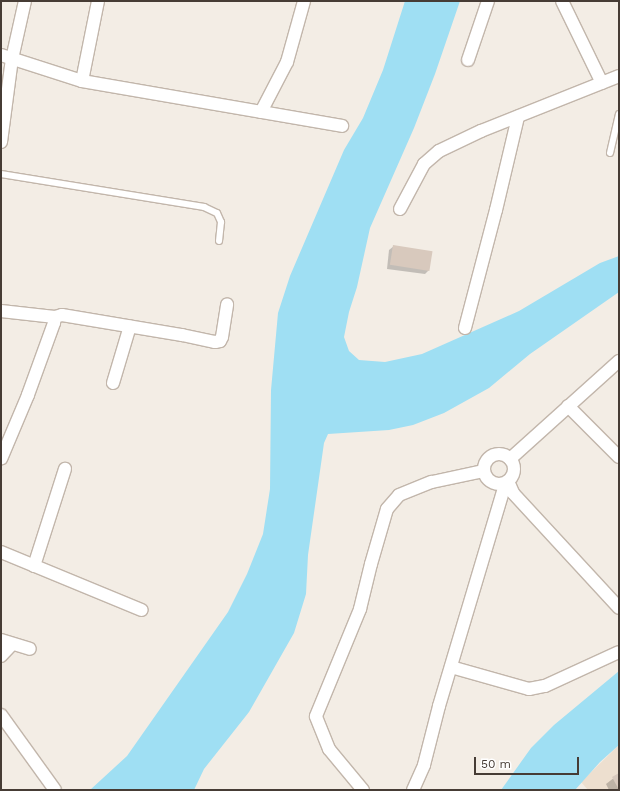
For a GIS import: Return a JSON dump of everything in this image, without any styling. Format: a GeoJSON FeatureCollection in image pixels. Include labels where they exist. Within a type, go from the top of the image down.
{"type":"FeatureCollection","features":[{"type":"Feature","properties":{"kind":"street"},"geometry":{"type":"LineString","coordinates":[[1,142],[7,57],[25,1]]}},
{"type":"Feature","properties":{"kind":"street"},"geometry":{"type":"LineString","coordinates":[[82,81],[98,1]]}},
{"type":"Feature","properties":{"kind":"street"},"geometry":{"type":"LineString","coordinates":[[261,112],[287,62],[304,1]]}},
{"type":"Feature","properties":{"kind":"street"},"geometry":{"type":"LineString","coordinates":[[468,60],[488,1]]}},
{"type":"Feature","properties":{"kind":"street"},"geometry":{"type":"LineString","coordinates":[[562,1],[602,83]]}},
{"type":"Feature","properties":{"kind":"street"},"geometry":{"type":"LineString","coordinates":[[7,57],[82,81],[342,126]]}},
{"type":"Feature","properties":{"kind":"street"},"geometry":{"type":"LineString","coordinates":[[400,209],[424,164],[439,151],[619,76]]}},
{"type":"Feature","properties":{"kind":"street"},"geometry":{"type":"LineString","coordinates":[[465,328],[496,210],[518,117]]}},
{"type":"Feature","properties":{"kind":"street"},"geometry":{"type":"LineString","coordinates":[[1,311],[55,317],[62,315],[215,342],[220,341],[227,304]]}},
{"type":"Feature","properties":{"kind":"street"},"geometry":{"type":"LineString","coordinates":[[2,452],[28,395],[55,317]]}},
{"type":"Feature","properties":{"kind":"street"},"geometry":{"type":"LineString","coordinates":[[113,383],[130,326]]}},
{"type":"Feature","properties":{"kind":"street"},"geometry":{"type":"LineString","coordinates":[[510,459],[619,361]]}},
{"type":"Feature","properties":{"kind":"street"},"geometry":{"type":"LineString","coordinates":[[568,406],[619,457]]}},
{"type":"Feature","properties":{"kind":"street"},"geometry":{"type":"LineString","coordinates":[[413,790],[424,765],[451,667],[507,482],[512,477],[514,468],[510,459],[502,454],[492,455],[485,462],[483,471],[487,480],[496,485],[507,482]]}},
{"type":"Feature","properties":{"kind":"street"},"geometry":{"type":"LineString","coordinates":[[34,566],[65,469]]}},
{"type":"Feature","properties":{"kind":"street"},"geometry":{"type":"LineString","coordinates":[[363,790],[329,749],[316,716],[360,609],[387,509],[399,495],[432,482],[483,471]]}},
{"type":"Feature","properties":{"kind":"street"},"geometry":{"type":"LineString","coordinates":[[507,482],[513,493],[619,608]]}},
{"type":"Feature","properties":{"kind":"street"},"geometry":{"type":"LineString","coordinates":[[1,552],[142,610]]}},
{"type":"Feature","properties":{"kind":"street"},"geometry":{"type":"LineString","coordinates":[[1,656],[6,642],[30,649]]}},
{"type":"Feature","properties":{"kind":"street"},"geometry":{"type":"LineString","coordinates":[[451,667],[529,689],[545,686],[619,652]]}},
{"type":"Feature","properties":{"kind":"street"},"geometry":{"type":"LineString","coordinates":[[1,715],[55,790]]}},
{"type":"Feature","properties":{"kind":"lane"},"geometry":{"type":"LineString","coordinates":[[610,153],[619,114]]}},
{"type":"Feature","properties":{"kind":"lane"},"geometry":{"type":"LineString","coordinates":[[1,174],[204,207],[218,213],[221,222],[219,241]]}},
{"type":"Feature","properties":{"kind":"shaded area"},"geometry":{"type":"Polygon","coordinates":[[[619,745],[619,790],[588,790],[581,782],[619,745]]]}},
{"type":"Feature","properties":{"kind":"water"},"geometry":{"type":"Polygon","coordinates":[[[405,1],[460,1],[435,74],[414,128],[370,228],[344,337],[349,351],[359,360],[385,362],[422,354],[519,311],[600,263],[619,256],[619,292],[530,354],[489,388],[444,413],[413,425],[389,430],[328,434],[324,443],[308,555],[306,594],[294,633],[249,712],[204,769],[194,790],[90,790],[127,756],[228,612],[247,574],[263,534],[270,489],[271,390],[278,313],[290,276],[344,150],[363,118],[383,70],[405,1]]]}},
{"type":"Feature","properties":{"kind":"water"},"geometry":{"type":"Polygon","coordinates":[[[619,671],[619,745],[600,762],[575,790],[501,790],[531,748],[554,725],[619,671]]]}},
{"type":"Feature","properties":{"kind":"building"},"geometry":{"type":"Polygon","coordinates":[[[393,245],[433,251],[429,271],[390,265],[393,245]]]}},
{"type":"Feature","properties":{"kind":"building"},"geometry":{"type":"Polygon","coordinates":[[[619,773],[619,790],[612,777],[619,773]]]}}]}
